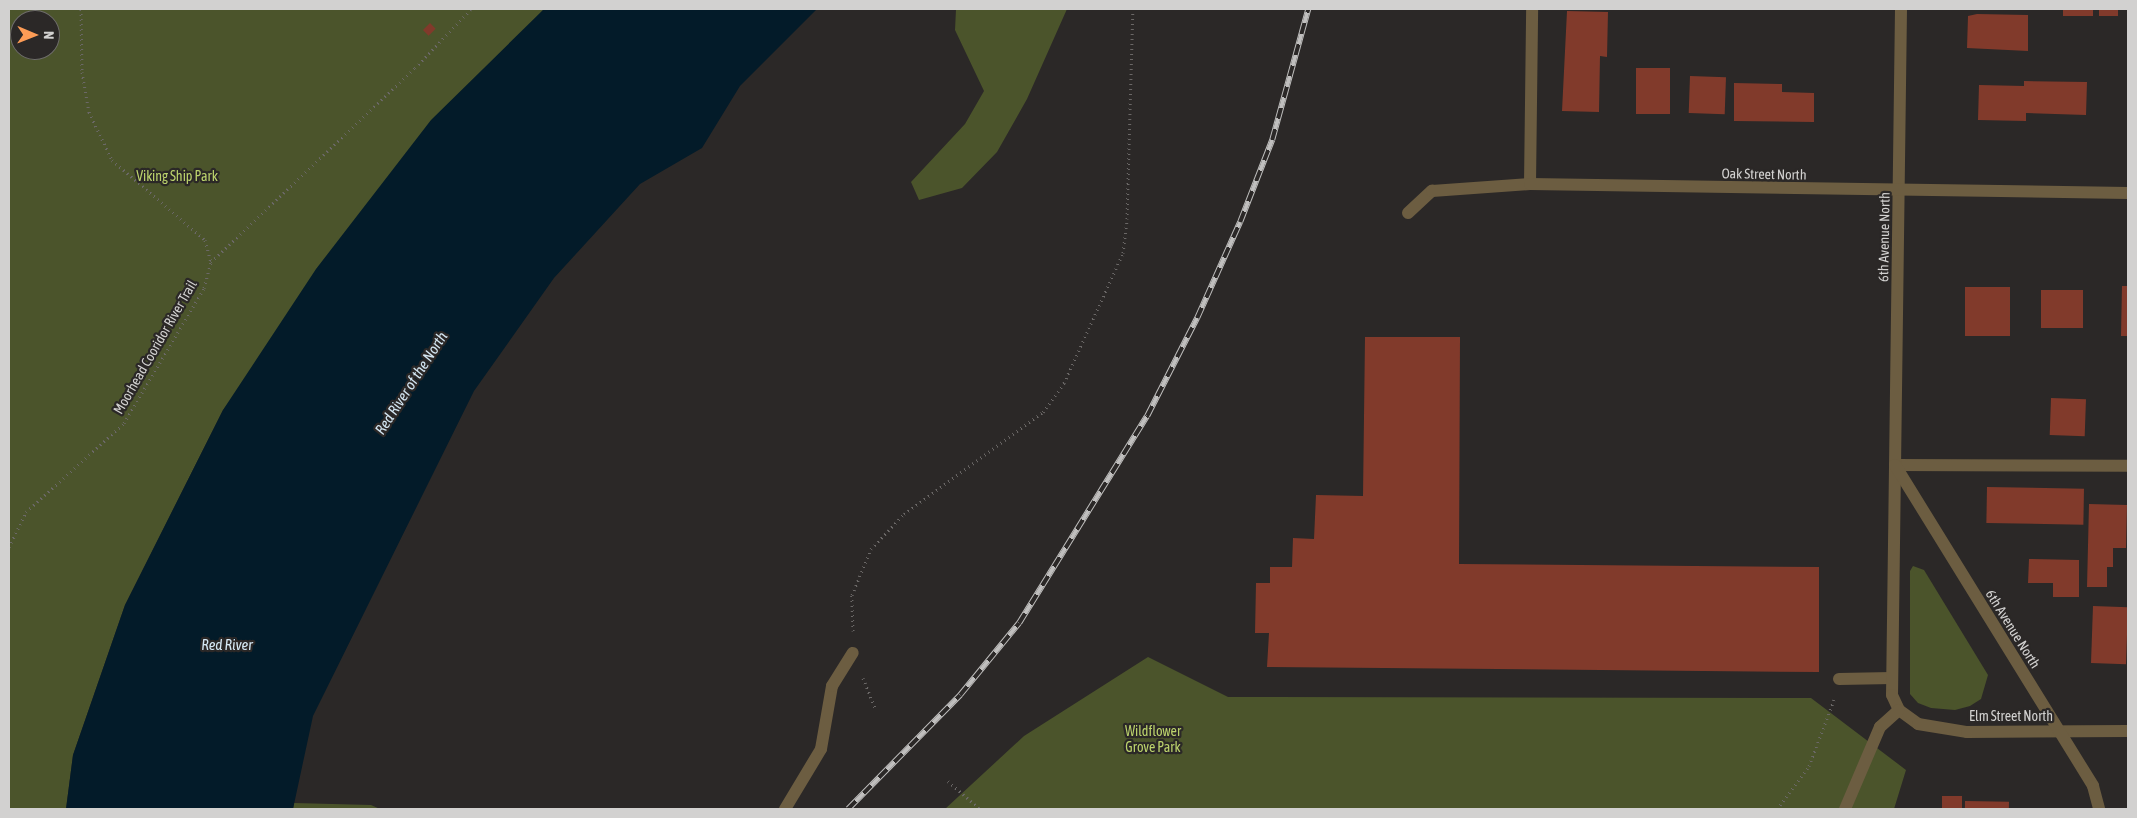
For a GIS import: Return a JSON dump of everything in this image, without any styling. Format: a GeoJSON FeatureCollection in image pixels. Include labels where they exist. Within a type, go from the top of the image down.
{"type":"FeatureCollection","features":[{"type":"Feature","properties":{"kind":"street"},"geometry":{"type":"LineString","coordinates":[[1530,184],[1532,9]]}},
{"type":"Feature","properties":{"kind":"street","name":"6th Avenue North"},"geometry":{"type":"LineString","coordinates":[[1899,710],[1892,695],[1892,678],[1901,9]]}},
{"type":"Feature","properties":{"kind":"street","name":"Oak Street North"},"geometry":{"type":"LineString","coordinates":[[1408,213],[1432,191],[1530,184],[2128,194]]}},
{"type":"Feature","properties":{"kind":"street"},"geometry":{"type":"LineString","coordinates":[[1895,466],[2128,466]]}},
{"type":"Feature","properties":{"kind":"street","name":"6th Avenue North"},"geometry":{"type":"LineString","coordinates":[[1895,466],[2093,786],[2099,809]]}},
{"type":"Feature","properties":{"kind":"street"},"geometry":{"type":"LineString","coordinates":[[785,809],[821,749],[832,686],[853,653]]}},
{"type":"Feature","properties":{"kind":"street"},"geometry":{"type":"LineString","coordinates":[[1839,679],[1892,678]]}},
{"type":"Feature","properties":{"kind":"street"},"geometry":{"type":"LineString","coordinates":[[1845,809],[1880,727],[1899,710]]}},
{"type":"Feature","properties":{"kind":"street","name":"Elm Street North"},"geometry":{"type":"LineString","coordinates":[[1899,710],[1918,724],[1966,732],[2128,731]]}},
{"type":"Feature","properties":{"kind":"path"},"geometry":{"type":"LineString","coordinates":[[81,9],[82,72],[89,112],[112,160],[205,240],[211,262],[408,74],[471,9]]}},
{"type":"Feature","properties":{"kind":"path"},"geometry":{"type":"LineString","coordinates":[[875,708],[853,653],[852,595],[871,549],[904,514],[1043,412],[1064,383],[1123,254],[1127,220],[1133,9]]}},
{"type":"Feature","properties":{"kind":"path","name":"Moorhead Cooridor River Trail"},"geometry":{"type":"LineString","coordinates":[[9,547],[26,512],[124,423],[204,288],[211,262]]}},
{"type":"Feature","properties":{"kind":"path"},"geometry":{"type":"LineString","coordinates":[[1777,809],[1809,766],[1824,732],[1839,679]]}},
{"type":"Feature","properties":{"kind":"path"},"geometry":{"type":"LineString","coordinates":[[948,781],[980,809]]}},
{"type":"Feature","properties":{"kind":"green space","name":"Viking Ship Park"},"geometry":{"type":"Polygon","coordinates":[[[9,9],[544,9],[223,410],[125,605],[73,755],[66,809],[9,809],[9,9]]]}},
{"type":"Feature","properties":{"kind":"green space"},"geometry":{"type":"Polygon","coordinates":[[[956,9],[1067,9],[1027,99],[997,152],[962,188],[919,200],[911,182],[965,124],[984,91],[955,30],[956,9]]]}},
{"type":"Feature","properties":{"kind":"green space"},"geometry":{"type":"Polygon","coordinates":[[[1913,566],[1924,570],[1988,675],[1981,699],[1970,706],[1955,710],[1931,708],[1918,703],[1910,694],[1910,571],[1913,566]]]}},
{"type":"Feature","properties":{"kind":"green space","name":"Wildflower Grove Park"},"geometry":{"type":"Polygon","coordinates":[[[1148,657],[1228,697],[1811,698],[1906,770],[1894,809],[945,809],[1024,736],[1148,657]]]}},
{"type":"Feature","properties":{"kind":"green space"},"geometry":{"type":"Polygon","coordinates":[[[294,803],[371,805],[380,809],[293,809],[294,803]]]}},
{"type":"Feature","properties":{"kind":"water","name":"Red River"},"geometry":{"type":"Polygon","coordinates":[[[544,9],[817,9],[740,86],[702,148],[640,184],[554,278],[474,391],[313,716],[293,809],[66,809],[73,755],[125,605],[223,410],[316,269],[431,120],[544,9]]]}},
{"type":"Feature","properties":{"kind":"building"},"geometry":{"type":"Polygon","coordinates":[[[2063,9],[2093,9],[2093,16],[2063,16],[2063,9]]]}},
{"type":"Feature","properties":{"kind":"building"},"geometry":{"type":"Polygon","coordinates":[[[2099,9],[2118,9],[2118,16],[2099,16],[2099,9]]]}},
{"type":"Feature","properties":{"kind":"building"},"geometry":{"type":"Polygon","coordinates":[[[1567,11],[1608,12],[1607,57],[1600,56],[1599,112],[1562,111],[1567,11]]]}},
{"type":"Feature","properties":{"kind":"building"},"geometry":{"type":"Polygon","coordinates":[[[1977,14],[2028,15],[2028,51],[1967,48],[1968,16],[1977,14]]]}},
{"type":"Feature","properties":{"kind":"building"},"geometry":{"type":"Polygon","coordinates":[[[430,23],[436,29],[429,36],[423,30],[430,23]]]}},
{"type":"Feature","properties":{"kind":"building"},"geometry":{"type":"Polygon","coordinates":[[[1636,68],[1670,68],[1670,114],[1636,114],[1636,68]]]}},
{"type":"Feature","properties":{"kind":"building"},"geometry":{"type":"Polygon","coordinates":[[[1690,76],[1726,77],[1725,114],[1689,113],[1690,76]]]}},
{"type":"Feature","properties":{"kind":"building"},"geometry":{"type":"Polygon","coordinates":[[[2024,81],[2087,82],[2086,115],[2026,113],[2026,121],[1978,120],[1979,85],[2024,86],[2024,81]]]}},
{"type":"Feature","properties":{"kind":"building"},"geometry":{"type":"Polygon","coordinates":[[[1734,83],[1782,84],[1782,92],[1814,93],[1814,122],[1734,121],[1734,83]]]}},
{"type":"Feature","properties":{"kind":"building"},"geometry":{"type":"Polygon","coordinates":[[[2122,286],[2128,286],[2128,336],[2121,336],[2122,286]]]}},
{"type":"Feature","properties":{"kind":"building"},"geometry":{"type":"Polygon","coordinates":[[[1965,287],[2010,287],[2010,336],[1965,336],[1965,287]]]}},
{"type":"Feature","properties":{"kind":"building"},"geometry":{"type":"Polygon","coordinates":[[[2041,290],[2083,290],[2083,328],[2041,328],[2041,290]]]}},
{"type":"Feature","properties":{"kind":"building"},"geometry":{"type":"Polygon","coordinates":[[[1365,337],[1460,337],[1459,564],[1819,567],[1819,672],[1267,667],[1269,633],[1255,633],[1256,583],[1270,583],[1270,567],[1292,567],[1293,538],[1314,539],[1316,495],[1363,496],[1365,337]]]}},
{"type":"Feature","properties":{"kind":"building"},"geometry":{"type":"Polygon","coordinates":[[[2051,398],[2086,399],[2085,436],[2050,435],[2051,398]]]}},
{"type":"Feature","properties":{"kind":"building"},"geometry":{"type":"Polygon","coordinates":[[[1987,487],[2084,489],[2083,525],[1986,523],[1987,487]]]}},
{"type":"Feature","properties":{"kind":"building"},"geometry":{"type":"Polygon","coordinates":[[[2089,504],[2127,505],[2126,548],[2113,548],[2113,567],[2107,567],[2107,587],[2087,587],[2089,504]]]}},
{"type":"Feature","properties":{"kind":"building"},"geometry":{"type":"Polygon","coordinates":[[[2029,559],[2079,560],[2079,597],[2053,597],[2053,583],[2028,583],[2029,559]]]}},
{"type":"Feature","properties":{"kind":"building"},"geometry":{"type":"Polygon","coordinates":[[[2093,606],[2128,607],[2126,664],[2091,663],[2093,606]]]}},
{"type":"Feature","properties":{"kind":"building"},"geometry":{"type":"Polygon","coordinates":[[[1942,796],[1962,796],[1962,809],[1942,809],[1942,796]]]}},
{"type":"Feature","properties":{"kind":"building"},"geometry":{"type":"Polygon","coordinates":[[[1965,801],[2009,802],[2009,809],[1965,809],[1965,801]]]}},
{"type":"Feature","properties":{"kind":"railway"},"geometry":{"type":"LineString","coordinates":[[848,809],[960,695],[1019,623],[1147,416],[1197,318],[1240,222],[1272,140],[1308,9]]}},
{"type":"Feature","properties":{"kind":"water label","name":"Red River of the North"},"geometry":{"type":"Point","coordinates":[411,383]}}]}
